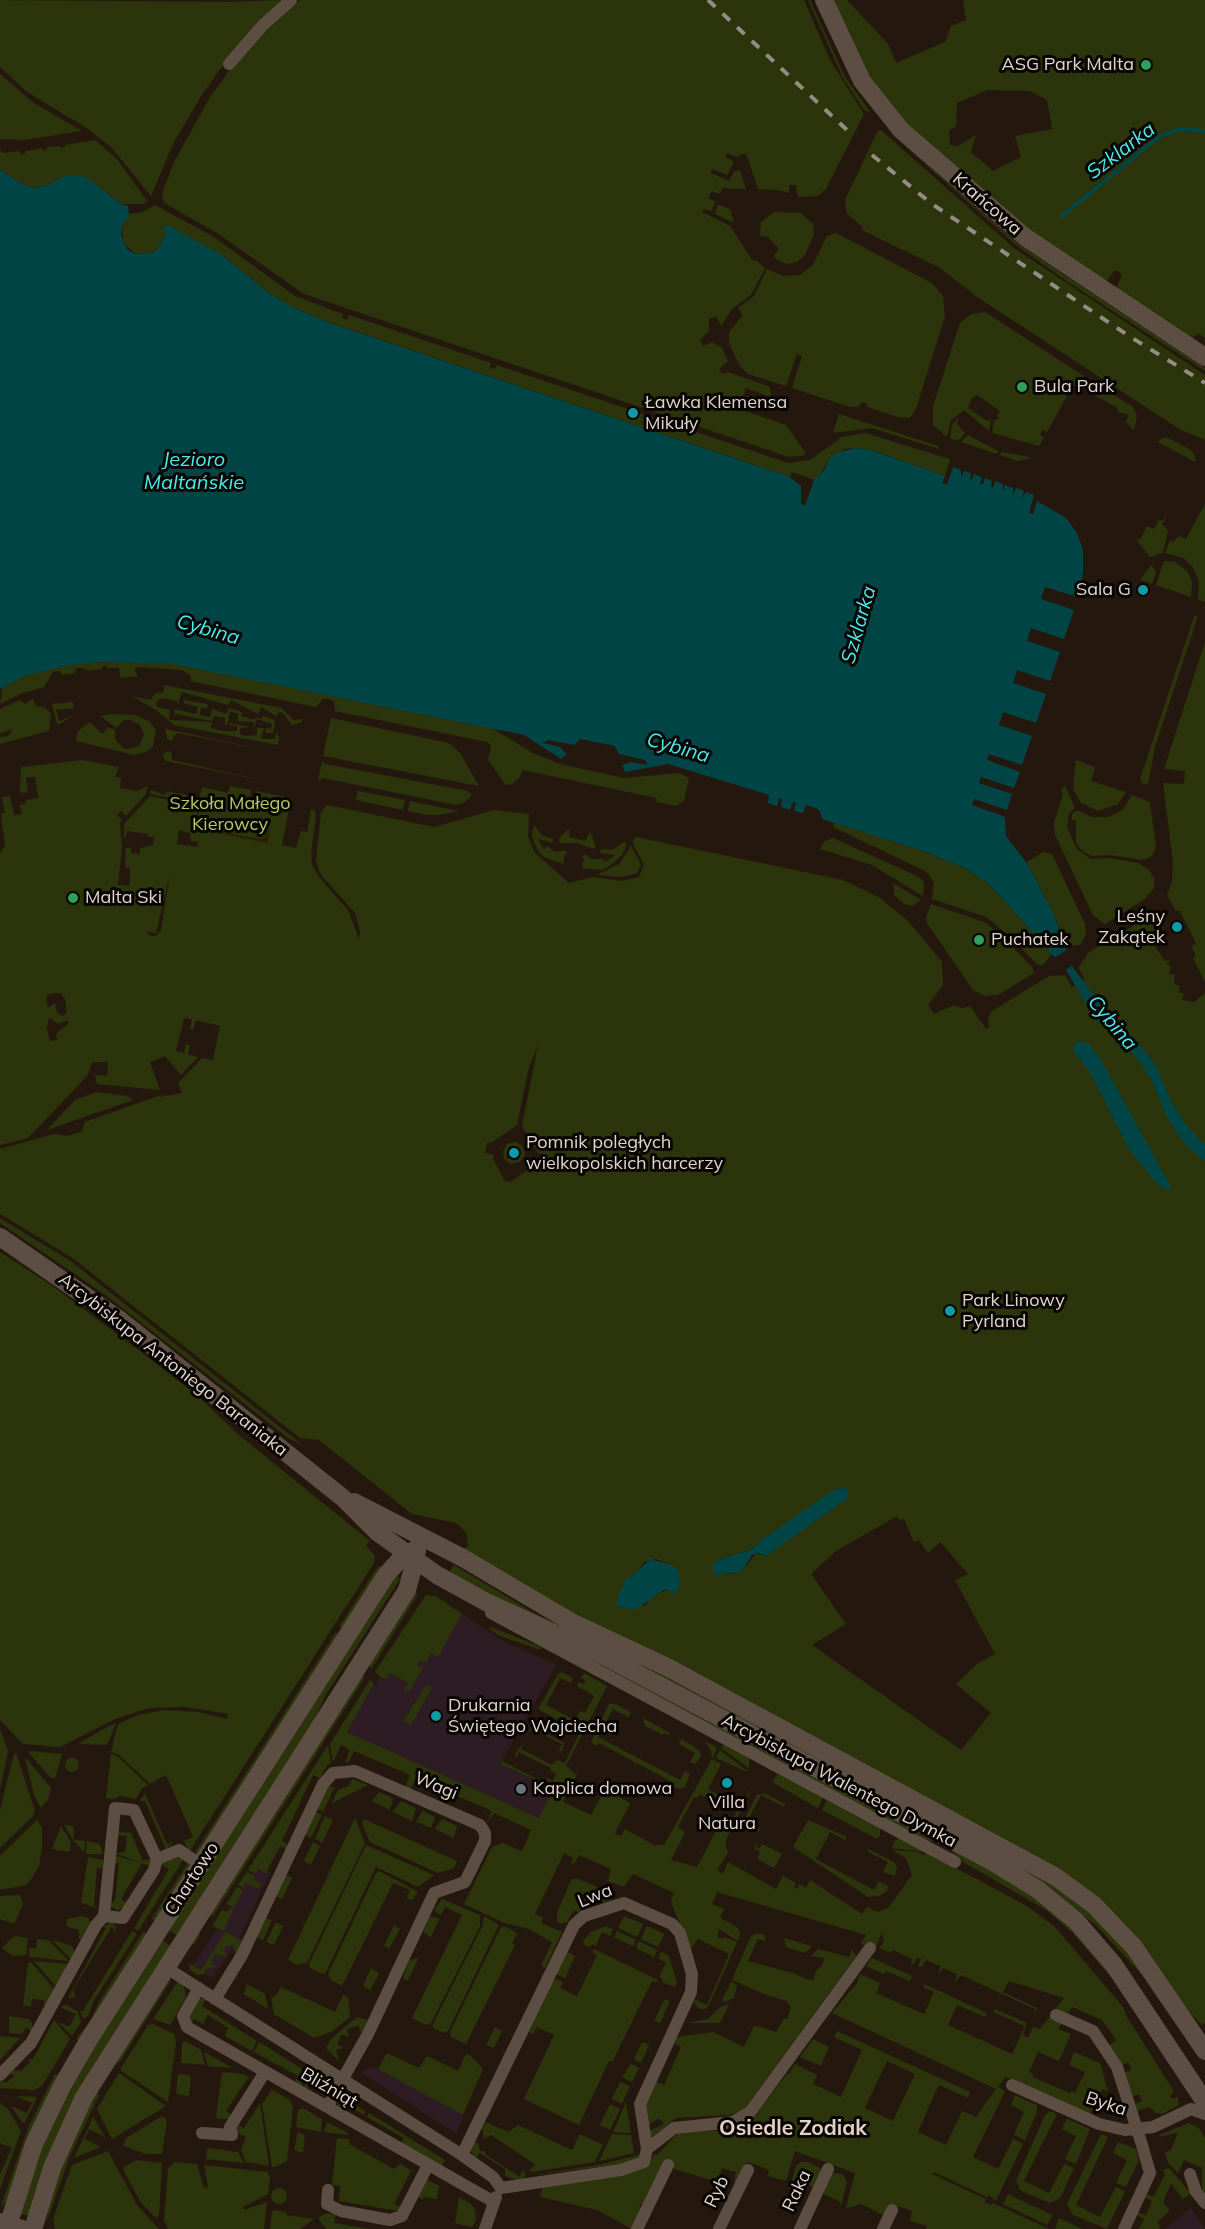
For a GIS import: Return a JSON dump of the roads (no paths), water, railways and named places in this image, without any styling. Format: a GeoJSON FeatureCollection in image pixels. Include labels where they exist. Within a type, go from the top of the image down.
{"type":"FeatureCollection","features":[{"type":"Feature","properties":{"kind":"street"},"geometry":{"type":"LineString","coordinates":[[229,64],[263,25],[291,0]]}},
{"type":"Feature","properties":{"kind":"street","name":"Krańcowa"},"geometry":{"type":"LineString","coordinates":[[824,0],[855,70],[874,99],[901,130],[1034,244],[1205,357]]}},
{"type":"Feature","properties":{"kind":"street","name":"Arcybiskupa Antoniego Baraniaka"},"geometry":{"type":"LineString","coordinates":[[0,1237],[120,1320],[343,1498],[372,1528],[411,1555]]}},
{"type":"Feature","properties":{"kind":"street","name":"Arcybiskupa Antoniego Baraniaka"},"geometry":{"type":"LineString","coordinates":[[343,1498],[409,1530]]}},
{"type":"Feature","properties":{"kind":"street"},"geometry":{"type":"LineString","coordinates":[[372,1528],[386,1552],[388,1566],[386,1575]]}},
{"type":"Feature","properties":{"kind":"street","name":"Arcybiskupa Walentego Dymka"},"geometry":{"type":"LineString","coordinates":[[409,1530],[573,1623],[667,1667],[1056,1877],[1094,1905],[1134,1947],[1205,2051]]}},
{"type":"Feature","properties":{"kind":"street","name":"Chartowo"},"geometry":{"type":"LineString","coordinates":[[33,2229],[52,2168],[76,2114],[165,1967],[407,1590],[411,1555],[409,1530]]}},
{"type":"Feature","properties":{"kind":"street"},"geometry":{"type":"LineString","coordinates":[[411,1555],[446,1550]]}},
{"type":"Feature","properties":{"kind":"street","name":"Arcybiskupa Walentego Dymka"},"geometry":{"type":"LineString","coordinates":[[411,1555],[436,1575],[465,1591],[580,1644],[950,1840],[1037,1889],[1076,1921],[1114,1965],[1198,2084],[1198,2106]]}},
{"type":"Feature","properties":{"kind":"street","name":"Chartowo"},"geometry":{"type":"LineString","coordinates":[[5,2223],[34,2144],[62,2086],[386,1575],[411,1555]]}},
{"type":"Feature","properties":{"kind":"street"},"geometry":{"type":"LineString","coordinates":[[407,1590],[436,1575]]}},
{"type":"Feature","properties":{"kind":"street"},"geometry":{"type":"LineString","coordinates":[[465,1591],[476,1604],[548,1646],[567,1653],[955,1862]]}},
{"type":"Feature","properties":{"kind":"street","name":"Wagi"},"geometry":{"type":"LineString","coordinates":[[215,2000],[242,1955],[323,1784],[333,1773],[355,1771],[480,1825],[485,1833],[485,1841],[465,1882],[434,1893],[368,2034],[343,2080]]}},
{"type":"Feature","properties":{"kind":"street"},"geometry":{"type":"LineString","coordinates":[[0,2075],[31,2043],[96,1925],[104,1916],[115,1809],[134,1810],[157,1859],[154,1870],[123,1918],[104,1916]]}},
{"type":"Feature","properties":{"kind":"street"},"geometry":{"type":"LineString","coordinates":[[932,1848],[950,1840]]}},
{"type":"Feature","properties":{"kind":"street"},"geometry":{"type":"LineString","coordinates":[[157,1859],[179,1850],[201,1864]]}},
{"type":"Feature","properties":{"kind":"street","name":"Lwa"},"geometry":{"type":"LineString","coordinates":[[462,2155],[574,1925],[584,1916],[624,1903],[669,1923],[677,1929],[692,1974],[691,1992],[640,2104],[647,2151]]}},
{"type":"Feature","properties":{"kind":"street"},"geometry":{"type":"LineString","coordinates":[[485,2229],[501,2188],[621,2170],[644,2162],[647,2151],[674,2128],[733,2122],[750,2112],[870,1948]]}},
{"type":"Feature","properties":{"kind":"street","name":"Bliźniąt"},"geometry":{"type":"LineString","coordinates":[[165,1967],[462,2155],[493,2177],[501,2188]]}},
{"type":"Feature","properties":{"kind":"street","name":"Bliźniąt"},"geometry":{"type":"LineString","coordinates":[[199,1988],[183,2016],[183,2022],[197,2034],[494,2202]]}},
{"type":"Feature","properties":{"kind":"street"},"geometry":{"type":"LineString","coordinates":[[1056,2015],[1093,2031],[1117,2067],[1150,2173],[1124,2229]]}},
{"type":"Feature","properties":{"kind":"street"},"geometry":{"type":"LineString","coordinates":[[202,2133],[232,2135],[230,2127],[265,2072]]}},
{"type":"Feature","properties":{"kind":"street"},"geometry":{"type":"LineString","coordinates":[[327,2107],[343,2080]]}},
{"type":"Feature","properties":{"kind":"street","name":"Byka"},"geometry":{"type":"LineString","coordinates":[[1011,2085],[1099,2124],[1137,2130],[1162,2124],[1198,2106]]}},
{"type":"Feature","properties":{"kind":"street"},"geometry":{"type":"LineString","coordinates":[[1198,2106],[1205,2114]]}},
{"type":"Feature","properties":{"kind":"street"},"geometry":{"type":"LineString","coordinates":[[328,2190],[327,2204],[341,2211],[390,2220],[402,2216],[428,2165]]}},
{"type":"Feature","properties":{"kind":"street"},"geometry":{"type":"LineString","coordinates":[[637,2229],[668,2165]]}},
{"type":"Feature","properties":{"kind":"street","name":"Raka"},"geometry":{"type":"LineString","coordinates":[[800,2229],[828,2169]]}},
{"type":"Feature","properties":{"kind":"street","name":"Ryb"},"geometry":{"type":"LineString","coordinates":[[719,2229],[748,2170]]}},
{"type":"Feature","properties":{"kind":"street"},"geometry":{"type":"LineString","coordinates":[[1190,2174],[1196,2192],[1205,2203]]}},
{"type":"Feature","properties":{"kind":"street"},"geometry":{"type":"LineString","coordinates":[[883,2229],[892,2210]]}},
{"type":"Feature","properties":{"kind":"street"},"geometry":{"type":"LineString","coordinates":[[5,2223],[33,2229]]}},
{"type":"Feature","properties":{"kind":"water","name":"Jezioro Maltańskie"},"geometry":{"type":"Polygon","coordinates":[[[0,170],[24,185],[35,188],[48,185],[62,177],[76,175],[86,177],[121,204],[128,206],[129,216],[122,225],[121,236],[127,249],[136,254],[152,253],[160,247],[165,234],[164,226],[169,226],[222,255],[270,294],[296,309],[330,323],[790,477],[801,486],[801,504],[805,506],[814,480],[824,471],[829,460],[836,453],[855,448],[867,449],[945,476],[942,483],[947,485],[953,467],[961,470],[961,477],[964,471],[971,473],[970,480],[974,474],[982,477],[980,484],[983,484],[985,478],[992,481],[991,487],[993,488],[995,481],[1003,484],[1003,491],[1005,485],[1013,488],[1013,495],[1016,488],[1024,491],[1022,498],[1026,492],[1034,495],[1029,513],[1033,514],[1037,501],[1066,518],[1077,533],[1083,550],[1083,573],[1078,597],[1045,587],[1041,599],[1074,610],[1064,639],[1031,628],[1027,641],[1060,652],[1050,681],[1017,670],[1013,683],[1046,694],[1036,723],[1003,712],[999,725],[1032,736],[1022,765],[989,754],[987,760],[1020,772],[1014,788],[981,777],[979,783],[1012,794],[1007,810],[974,799],[972,805],[1005,817],[1006,836],[1026,862],[1053,912],[1072,966],[1109,1016],[1136,1040],[1156,1066],[1172,1103],[1188,1127],[1205,1145],[1205,1162],[1183,1142],[1167,1117],[1151,1079],[1137,1058],[1096,1020],[1066,970],[990,885],[967,869],[926,852],[822,819],[820,811],[816,808],[806,805],[803,813],[794,811],[796,803],[793,802],[790,810],[781,807],[782,799],[779,798],[777,806],[768,803],[769,795],[668,764],[625,772],[622,765],[631,762],[648,765],[645,760],[619,754],[615,746],[580,739],[574,745],[548,740],[543,743],[560,747],[567,754],[561,759],[524,735],[168,663],[98,662],[64,666],[24,676],[0,689],[0,170]]]}},
{"type":"Feature","properties":{"kind":"water"},"geometry":{"type":"Polygon","coordinates":[[[1082,1041],[1089,1044],[1100,1058],[1171,1187],[1169,1190],[1158,1185],[1129,1149],[1090,1072],[1073,1051],[1076,1042],[1082,1041]]]}},
{"type":"Feature","properties":{"kind":"water"},"geometry":{"type":"Polygon","coordinates":[[[848,1489],[848,1498],[770,1553],[765,1556],[759,1553],[752,1555],[741,1572],[713,1575],[713,1564],[718,1560],[753,1549],[760,1541],[834,1490],[848,1489]]]}},
{"type":"Feature","properties":{"kind":"water"},"geometry":{"type":"Polygon","coordinates":[[[650,1559],[672,1565],[677,1569],[680,1576],[679,1588],[675,1594],[665,1589],[635,1610],[617,1606],[617,1600],[626,1578],[631,1577],[650,1559]]]}},
{"type":"Feature","properties":{"kind":"waterway","name":"Szklarka"},"geometry":{"type":"LineString","coordinates":[[1062,216],[1160,136],[1181,129],[1205,131]]}},
{"type":"Feature","properties":{"kind":"railway"},"geometry":{"type":"LineString","coordinates":[[708,0],[847,130]]}},
{"type":"Feature","properties":{"kind":"railway"},"geometry":{"type":"LineString","coordinates":[[872,155],[932,204],[1129,336],[1205,383]]}},
{"type":"Feature","properties":{"kind":"place","name":"ASG Park Malta"},"geometry":{"type":"Point","coordinates":[1146,65]}},
{"type":"Feature","properties":{"kind":"place","name":"Bula Park"},"geometry":{"type":"Point","coordinates":[1022,387]}},
{"type":"Feature","properties":{"kind":"place","name":"Ławka Klemensa Mikuły"},"geometry":{"type":"Point","coordinates":[633,413]}},
{"type":"Feature","properties":{"kind":"place","name":"Sala G"},"geometry":{"type":"Point","coordinates":[1143,590]}},
{"type":"Feature","properties":{"kind":"place","name":"Malta Ski"},"geometry":{"type":"Point","coordinates":[73,898]}},
{"type":"Feature","properties":{"kind":"place","name":"Leśny Zakątek"},"geometry":{"type":"Point","coordinates":[1177,927]}},
{"type":"Feature","properties":{"kind":"place","name":"Puchatek"},"geometry":{"type":"Point","coordinates":[979,940]}},
{"type":"Feature","properties":{"kind":"place","name":"Pomnik poległych wielkopolskich harcerzy"},"geometry":{"type":"Point","coordinates":[514,1153]}},
{"type":"Feature","properties":{"kind":"place","name":"Park Linowy Pyrland"},"geometry":{"type":"Point","coordinates":[950,1311]}},
{"type":"Feature","properties":{"kind":"place","name":"Drukarnia Świętego Wojciecha"},"geometry":{"type":"Point","coordinates":[436,1716]}},
{"type":"Feature","properties":{"kind":"place","name":"Villa Natura"},"geometry":{"type":"Point","coordinates":[727,1783]}},
{"type":"Feature","properties":{"kind":"place","name":"Kaplica domowa"},"geometry":{"type":"Point","coordinates":[521,1789]}},
{"type":"Feature","properties":{"kind":"district","name":"Osiedle Zodiak"},"geometry":{"type":"Point","coordinates":[793,2129]}},
{"type":"Feature","properties":{"kind":"water label","name":"Cybina"},"geometry":{"type":"Point","coordinates":[208,630]}},
{"type":"Feature","properties":{"kind":"water label","name":"Cybina"},"geometry":{"type":"Point","coordinates":[678,748]}},
{"type":"Feature","properties":{"kind":"water label","name":"Cybina"},"geometry":{"type":"Point","coordinates":[1112,1023]}},
{"type":"Feature","properties":{"kind":"park label","name":"Szkoła Małego Kierowcy"},"geometry":{"type":"Point","coordinates":[230,814]}}]}
